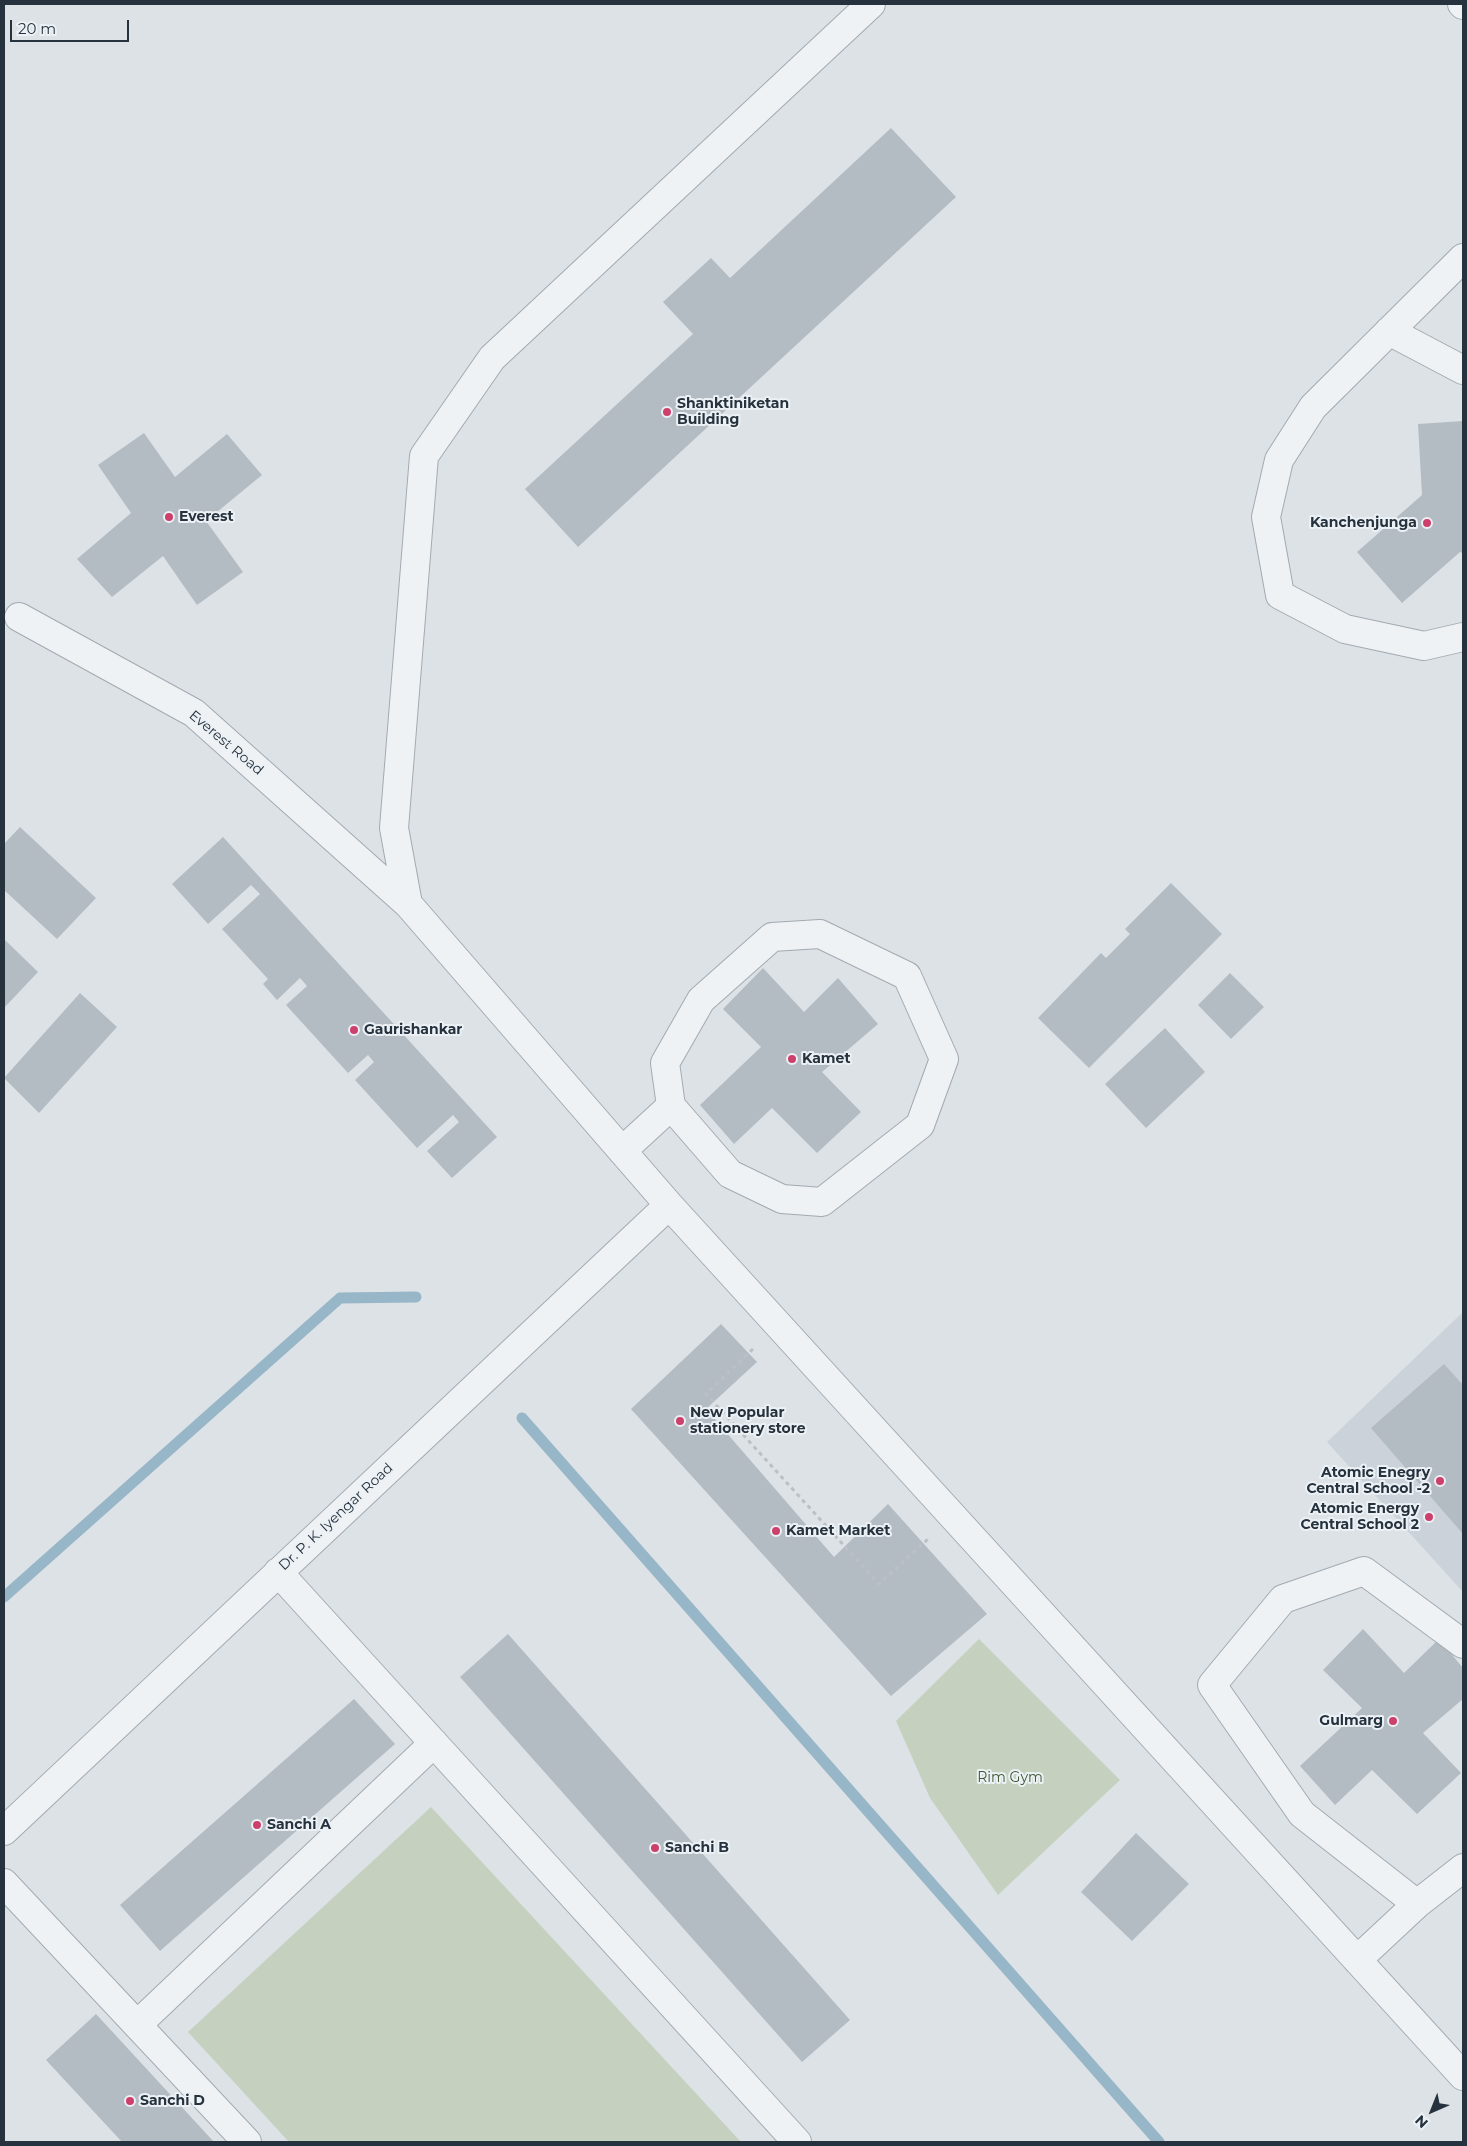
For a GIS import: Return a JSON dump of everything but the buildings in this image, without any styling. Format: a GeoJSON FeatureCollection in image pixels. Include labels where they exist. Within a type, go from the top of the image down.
{"type":"FeatureCollection","features":[{"type":"Feature","properties":{"kind":"street"},"geometry":{"type":"LineString","coordinates":[[408,904],[394,828],[424,456],[492,358],[871,4]]}},
{"type":"Feature","properties":{"kind":"street"},"geometry":{"type":"LineString","coordinates":[[1463,258],[1313,407],[1279,460],[1266,517],[1280,595],[1345,629],[1424,646],[1463,637]]}},
{"type":"Feature","properties":{"kind":"street"},"geometry":{"type":"LineString","coordinates":[[1389,332],[1463,370]]}},
{"type":"Feature","properties":{"kind":"street","name":"Everest Road"},"geometry":{"type":"LineString","coordinates":[[19,617],[194,713],[408,904],[669,1204],[1462,2074]]}},
{"type":"Feature","properties":{"kind":"street"},"geometry":{"type":"LineString","coordinates":[[820,934],[907,976],[944,1059],[920,1125],[822,1202],[782,1199],[730,1174],[671,1106],[665,1063],[701,1000],[772,937],[820,934]]}},
{"type":"Feature","properties":{"kind":"street"},"geometry":{"type":"LineString","coordinates":[[622,1151],[671,1106]]}},
{"type":"Feature","properties":{"kind":"street","name":"Dr. P. K. Iyengar Road"},"geometry":{"type":"LineString","coordinates":[[4,1832],[669,1204]]}},
{"type":"Feature","properties":{"kind":"street"},"geometry":{"type":"LineString","coordinates":[[1417,1904],[1302,1814],[1212,1685],[1283,1599],[1364,1571],[1463,1644]]}},
{"type":"Feature","properties":{"kind":"street"},"geometry":{"type":"LineString","coordinates":[[278,1572],[797,2142]]}},
{"type":"Feature","properties":{"kind":"street"},"geometry":{"type":"LineString","coordinates":[[138,2024],[434,1744]]}},
{"type":"Feature","properties":{"kind":"street"},"geometry":{"type":"LineString","coordinates":[[1357,1960],[1417,1904],[1463,1868]]}},
{"type":"Feature","properties":{"kind":"street"},"geometry":{"type":"LineString","coordinates":[[4,1883],[247,2142]]}},
{"type":"Feature","properties":{"kind":"path"},"geometry":{"type":"LineString","coordinates":[[755,1347],[706,1394],[879,1584],[934,1534]]}},
{"type":"Feature","properties":{"kind":"shaded area","name":"Atomic Energy Central School 2"},"geometry":{"type":"Polygon","coordinates":[[[1463,1312],[1463,1592],[1327,1442],[1463,1312]]]}},
{"type":"Feature","properties":{"kind":"green space","name":"Rim Gym"},"geometry":{"type":"Polygon","coordinates":[[[979,1639],[1120,1780],[998,1895],[930,1798],[896,1721],[979,1639]]]}},
{"type":"Feature","properties":{"kind":"green space"},"geometry":{"type":"Polygon","coordinates":[[[431,1807],[741,2142],[289,2142],[188,2032],[431,1807]]]}},
{"type":"Feature","properties":{"kind":"waterway"},"geometry":{"type":"LineString","coordinates":[[4,1597],[340,1298],[416,1297]]}},
{"type":"Feature","properties":{"kind":"waterway"},"geometry":{"type":"LineString","coordinates":[[522,1418],[1159,2142]]}},
{"type":"Feature","properties":{"kind":"place","name":"Shanktiniketan Building"},"geometry":{"type":"Point","coordinates":[667,412]}},
{"type":"Feature","properties":{"kind":"place","name":"Everest"},"geometry":{"type":"Point","coordinates":[169,517]}},
{"type":"Feature","properties":{"kind":"place","name":"Kanchenjunga"},"geometry":{"type":"Point","coordinates":[1427,523]}},
{"type":"Feature","properties":{"kind":"place","name":"Gaurishankar"},"geometry":{"type":"Point","coordinates":[354,1030]}},
{"type":"Feature","properties":{"kind":"place","name":"Kamet"},"geometry":{"type":"Point","coordinates":[792,1059]}},
{"type":"Feature","properties":{"kind":"place","name":"New Popular stationery store"},"geometry":{"type":"Point","coordinates":[680,1421]}},
{"type":"Feature","properties":{"kind":"place","name":"Atomic Enegry Central School -2"},"geometry":{"type":"Point","coordinates":[1440,1481]}},
{"type":"Feature","properties":{"kind":"place","name":"Atomic Energy Central School 2"},"geometry":{"type":"Point","coordinates":[1429,1517]}},
{"type":"Feature","properties":{"kind":"place","name":"Kamet Market"},"geometry":{"type":"Point","coordinates":[776,1531]}},
{"type":"Feature","properties":{"kind":"place","name":"Gulmarg"},"geometry":{"type":"Point","coordinates":[1393,1721]}},
{"type":"Feature","properties":{"kind":"place","name":"Sanchi A"},"geometry":{"type":"Point","coordinates":[257,1825]}},
{"type":"Feature","properties":{"kind":"place","name":"Sanchi B"},"geometry":{"type":"Point","coordinates":[655,1848]}},
{"type":"Feature","properties":{"kind":"place","name":"Sanchi D"},"geometry":{"type":"Point","coordinates":[130,2101]}}]}
